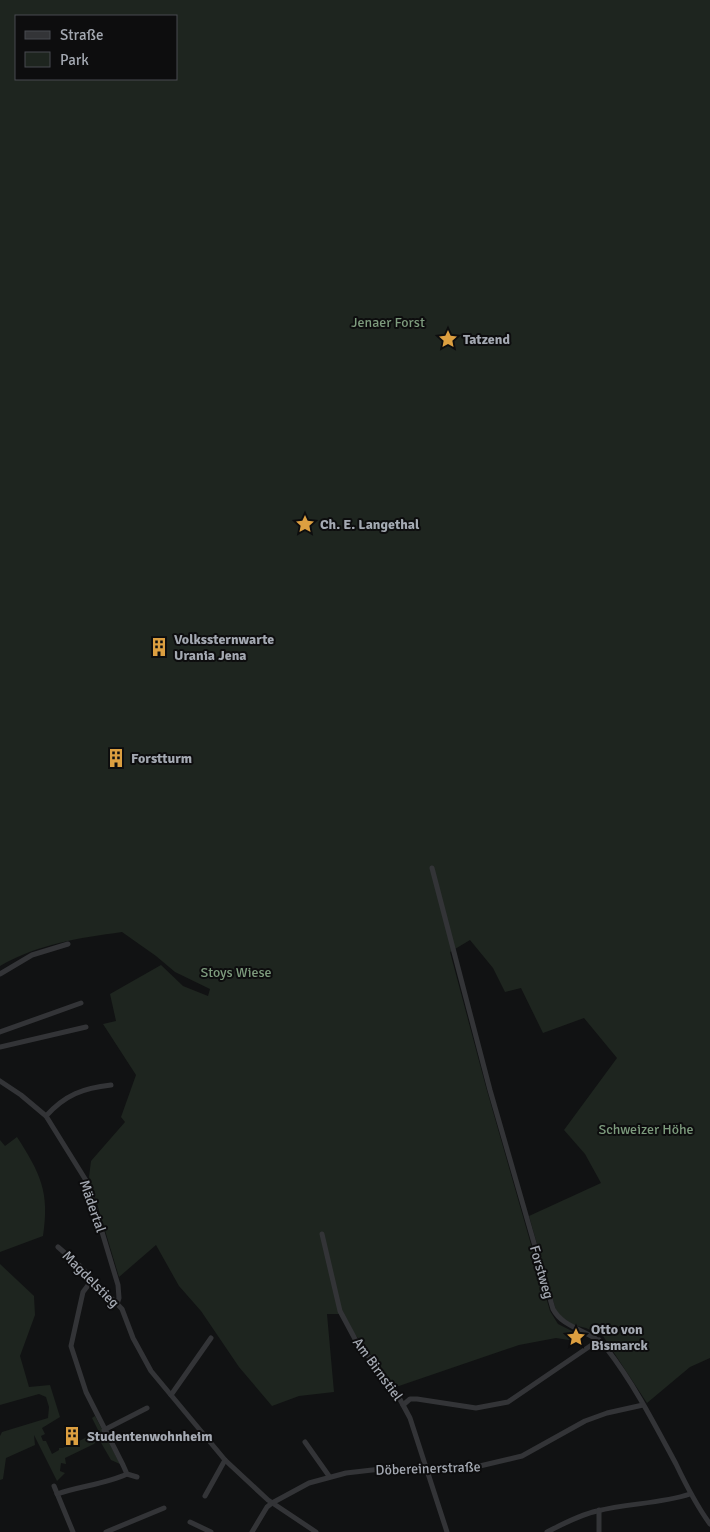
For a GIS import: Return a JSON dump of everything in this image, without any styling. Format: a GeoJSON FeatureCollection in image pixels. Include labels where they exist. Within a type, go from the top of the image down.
{"type":"FeatureCollection","features":[{"type":"Feature","properties":{"kind":"street","name":"Forstweg"},"geometry":{"type":"LineString","coordinates":[[432,868],[553,1309],[561,1320],[599,1340],[607,1349],[643,1405],[690,1494],[710,1524]]}},
{"type":"Feature","properties":{"kind":"street"},"geometry":{"type":"LineString","coordinates":[[0,974],[32,954],[68,944]]}},
{"type":"Feature","properties":{"kind":"street"},"geometry":{"type":"LineString","coordinates":[[0,1032],[81,1003]]}},
{"type":"Feature","properties":{"kind":"street"},"geometry":{"type":"LineString","coordinates":[[0,1047],[86,1027]]}},
{"type":"Feature","properties":{"kind":"street","name":"Mädertal"},"geometry":{"type":"LineString","coordinates":[[0,1081],[21,1095],[46,1116],[87,1182],[118,1285],[119,1298],[117,1304]]}},
{"type":"Feature","properties":{"kind":"street"},"geometry":{"type":"LineString","coordinates":[[46,1116],[56,1105],[76,1092],[111,1085]]}},
{"type":"Feature","properties":{"kind":"street","name":"Am Birnstiel"},"geometry":{"type":"LineString","coordinates":[[322,1234],[340,1311],[355,1339],[403,1405],[417,1434],[447,1532]]}},
{"type":"Feature","properties":{"kind":"street","name":"Magdelstieg"},"geometry":{"type":"LineString","coordinates":[[58,1247],[81,1267],[117,1304],[125,1315],[141,1356],[151,1371],[224,1460],[272,1503],[316,1532]]}},
{"type":"Feature","properties":{"kind":"street"},"geometry":{"type":"LineString","coordinates":[[92,1280],[83,1292],[71,1346],[86,1392],[104,1430],[128,1474],[137,1478]]}},
{"type":"Feature","properties":{"kind":"street"},"geometry":{"type":"LineString","coordinates":[[171,1395],[211,1338]]}},
{"type":"Feature","properties":{"kind":"street"},"geometry":{"type":"LineString","coordinates":[[403,1405],[410,1399],[469,1408],[508,1402],[599,1340]]}},
{"type":"Feature","properties":{"kind":"street","name":"Döbereinerstraße"},"geometry":{"type":"LineString","coordinates":[[252,1532],[267,1507],[272,1503],[309,1483],[329,1476],[364,1470],[466,1469],[513,1459],[542,1446],[586,1421],[607,1413],[643,1405]]}},
{"type":"Feature","properties":{"kind":"street"},"geometry":{"type":"LineString","coordinates":[[104,1430],[147,1408]]}},
{"type":"Feature","properties":{"kind":"street"},"geometry":{"type":"LineString","coordinates":[[305,1442],[329,1476]]}},
{"type":"Feature","properties":{"kind":"street"},"geometry":{"type":"LineString","coordinates":[[205,1496],[224,1460]]}},
{"type":"Feature","properties":{"kind":"street"},"geometry":{"type":"LineString","coordinates":[[57,1494],[93,1483],[116,1479],[128,1474]]}},
{"type":"Feature","properties":{"kind":"street"},"geometry":{"type":"LineString","coordinates":[[54,1486],[73,1532]]}},
{"type":"Feature","properties":{"kind":"street"},"geometry":{"type":"LineString","coordinates":[[546,1532],[600,1510],[672,1500],[690,1494]]}},
{"type":"Feature","properties":{"kind":"street"},"geometry":{"type":"LineString","coordinates":[[106,1532],[164,1508]]}},
{"type":"Feature","properties":{"kind":"street"},"geometry":{"type":"LineString","coordinates":[[599,1532],[600,1510]]}},
{"type":"Feature","properties":{"kind":"street"},"geometry":{"type":"LineString","coordinates":[[190,1522],[211,1532]]}},
{"type":"Feature","properties":{"kind":"green space"},"geometry":{"type":"Polygon","coordinates":[[[0,0],[710,0],[710,1358],[690,1367],[647,1403],[603,1336],[586,1328],[573,1325],[557,1314],[529,1216],[601,1183],[585,1154],[564,1130],[617,1058],[584,1018],[543,1033],[521,988],[505,992],[493,968],[470,940],[450,952],[486,1087],[550,1311],[558,1324],[584,1337],[575,1341],[556,1338],[519,1345],[396,1387],[339,1314],[327,1314],[334,1392],[299,1396],[272,1406],[239,1367],[201,1311],[179,1286],[156,1245],[119,1277],[89,1177],[91,1161],[125,1122],[121,1117],[136,1075],[103,1024],[116,1021],[110,994],[161,965],[183,986],[208,996],[210,989],[175,972],[122,932],[59,943],[14,958],[0,966],[0,0]]]}},
{"type":"Feature","properties":{"kind":"green space"},"geometry":{"type":"Polygon","coordinates":[[[17,1137],[32,1161],[44,1195],[45,1221],[43,1236],[0,1252],[0,1140],[5,1146],[17,1137]]]}},
{"type":"Feature","properties":{"kind":"green space"},"geometry":{"type":"Polygon","coordinates":[[[0,1264],[34,1296],[35,1315],[20,1356],[29,1387],[50,1385],[60,1417],[42,1428],[45,1434],[41,1436],[43,1441],[46,1441],[52,1454],[59,1450],[59,1448],[63,1448],[78,1439],[79,1441],[97,1432],[100,1437],[94,1444],[65,1458],[66,1464],[61,1463],[60,1471],[65,1473],[57,1481],[34,1435],[35,1445],[6,1458],[3,1479],[0,1480],[0,1436],[2,1432],[48,1418],[49,1407],[46,1397],[39,1394],[0,1405],[0,1264]]]}},
{"type":"Feature","properties":{"kind":"green space"},"geometry":{"type":"Polygon","coordinates":[[[95,1416],[120,1464],[111,1460],[100,1441],[102,1438],[92,1418],[95,1416]]]}},
{"type":"Feature","properties":{"kind":"place","name":"Tatzend"},"geometry":{"type":"Point","coordinates":[448,339]}},
{"type":"Feature","properties":{"kind":"place","name":"Ch. E. Langethal"},"geometry":{"type":"Point","coordinates":[305,524]}},
{"type":"Feature","properties":{"kind":"place","name":"Volkssternwarte Urania Jena"},"geometry":{"type":"Point","coordinates":[159,647]}},
{"type":"Feature","properties":{"kind":"place","name":"Forstturm"},"geometry":{"type":"Point","coordinates":[116,758]}},
{"type":"Feature","properties":{"kind":"place","name":"Otto von Bismarck"},"geometry":{"type":"Point","coordinates":[576,1337]}},
{"type":"Feature","properties":{"kind":"place","name":"Studentenwohnheim"},"geometry":{"type":"Point","coordinates":[72,1436]}},
{"type":"Feature","properties":{"kind":"park label","name":"Jenaer Forst"},"geometry":{"type":"Point","coordinates":[388,322]}},
{"type":"Feature","properties":{"kind":"park label","name":"Stoys Wiese"},"geometry":{"type":"Point","coordinates":[236,972]}},
{"type":"Feature","properties":{"kind":"park label","name":"Schweizer Höhe"},"geometry":{"type":"Point","coordinates":[646,1129]}}]}
